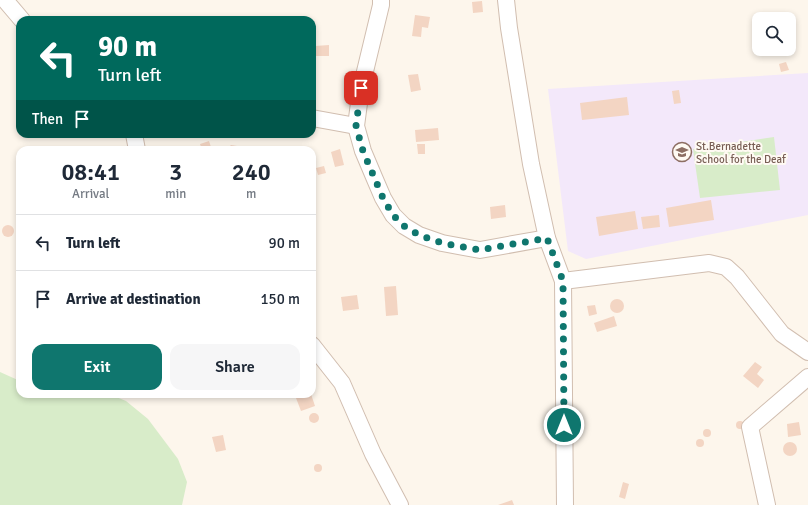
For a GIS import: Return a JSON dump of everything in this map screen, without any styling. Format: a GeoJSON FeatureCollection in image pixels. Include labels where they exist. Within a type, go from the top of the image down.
{"type":"FeatureCollection","features":[{"type":"Feature","properties":{"kind":"street"},"geometry":{"type":"LineString","coordinates":[[5,0],[19,16]]}},
{"type":"Feature","properties":{"kind":"street"},"geometry":{"type":"LineString","coordinates":[[381,0],[361,88],[356,126],[363,151],[383,198],[393,215],[404,226],[419,235],[442,243],[480,250],[547,238]]}},
{"type":"Feature","properties":{"kind":"street"},"geometry":{"type":"LineString","coordinates":[[506,0],[509,28],[531,164],[547,238],[563,281],[564,505]]}},
{"type":"Feature","properties":{"kind":"street"},"geometry":{"type":"LineString","coordinates":[[316,119],[356,126]]}},
{"type":"Feature","properties":{"kind":"street"},"geometry":{"type":"LineString","coordinates":[[563,281],[709,263],[726,267],[737,277],[782,334],[808,352]]}},
{"type":"Feature","properties":{"kind":"street"},"geometry":{"type":"LineString","coordinates":[[316,350],[342,383],[373,454],[400,505]]}},
{"type":"Feature","properties":{"kind":"street"},"geometry":{"type":"LineString","coordinates":[[767,505],[750,426],[808,378]]}},
{"type":"Feature","properties":{"kind":"shaded area","name":"St.Bernadette School for the Deaf"},"geometry":{"type":"Polygon","coordinates":[[[808,73],[808,215],[586,259],[568,251],[548,89],[808,73]]]}},
{"type":"Feature","properties":{"kind":"green space"},"geometry":{"type":"Polygon","coordinates":[[[774,137],[780,190],[700,198],[693,149],[774,137]]]}},
{"type":"Feature","properties":{"kind":"green space"},"geometry":{"type":"Polygon","coordinates":[[[0,372],[16,379],[16,398],[119,398],[126,401],[148,419],[178,459],[187,482],[182,505],[0,505],[0,372]]]}},
{"type":"Feature","properties":{"kind":"building"},"geometry":{"type":"Polygon","coordinates":[[[482,1],[483,12],[473,13],[472,2],[482,1]]]}},
{"type":"Feature","properties":{"kind":"building"},"geometry":{"type":"Polygon","coordinates":[[[415,15],[430,17],[428,28],[422,27],[421,37],[412,36],[415,15]]]}},
{"type":"Feature","properties":{"kind":"building"},"geometry":{"type":"Polygon","coordinates":[[[329,45],[329,56],[316,56],[316,46],[329,45]]]}},
{"type":"Feature","properties":{"kind":"building"},"geometry":{"type":"Polygon","coordinates":[[[786,62],[789,70],[781,72],[779,64],[786,62]]]}},
{"type":"Feature","properties":{"kind":"building"},"geometry":{"type":"Polygon","coordinates":[[[418,74],[421,90],[411,92],[408,75],[418,74]]]}},
{"type":"Feature","properties":{"kind":"building"},"geometry":{"type":"Polygon","coordinates":[[[679,90],[681,103],[674,104],[672,91],[679,90]]]}},
{"type":"Feature","properties":{"kind":"building"},"geometry":{"type":"Polygon","coordinates":[[[627,97],[629,115],[582,120],[580,103],[627,97]]]}},
{"type":"Feature","properties":{"kind":"building"},"geometry":{"type":"Polygon","coordinates":[[[438,128],[439,140],[416,142],[415,130],[438,128]]]}},
{"type":"Feature","properties":{"kind":"building"},"geometry":{"type":"Polygon","coordinates":[[[209,141],[211,146],[201,146],[200,144],[209,141]]]}},
{"type":"Feature","properties":{"kind":"building"},"geometry":{"type":"Polygon","coordinates":[[[417,144],[425,144],[425,154],[418,154],[417,144]]]}},
{"type":"Feature","properties":{"kind":"building"},"geometry":{"type":"Polygon","coordinates":[[[340,149],[344,165],[335,167],[331,152],[340,149]]]}},
{"type":"Feature","properties":{"kind":"building"},"geometry":{"type":"Polygon","coordinates":[[[324,166],[326,173],[318,175],[316,168],[324,166]]]}},
{"type":"Feature","properties":{"kind":"building"},"geometry":{"type":"Polygon","coordinates":[[[711,200],[714,220],[669,227],[666,208],[711,200]]]}},
{"type":"Feature","properties":{"kind":"building"},"geometry":{"type":"Polygon","coordinates":[[[505,205],[506,217],[491,219],[490,207],[505,205]]]}},
{"type":"Feature","properties":{"kind":"building"},"geometry":{"type":"Polygon","coordinates":[[[635,211],[638,229],[599,236],[596,217],[635,211]]]}},
{"type":"Feature","properties":{"kind":"building"},"geometry":{"type":"Polygon","coordinates":[[[659,215],[660,227],[643,229],[641,217],[659,215]]]}},
{"type":"Feature","properties":{"kind":"building"},"geometry":{"type":"Polygon","coordinates":[[[6,225],[10,225],[14,231],[10,237],[6,237],[2,233],[2,229],[6,225]]]}},
{"type":"Feature","properties":{"kind":"building"},"geometry":{"type":"Polygon","coordinates":[[[396,286],[398,315],[386,316],[384,287],[396,286]]]}},
{"type":"Feature","properties":{"kind":"building"},"geometry":{"type":"Polygon","coordinates":[[[357,295],[359,309],[343,311],[341,297],[357,295]]]}},
{"type":"Feature","properties":{"kind":"building"},"geometry":{"type":"Polygon","coordinates":[[[617,299],[622,301],[624,306],[622,311],[617,313],[612,311],[610,306],[612,301],[617,299]]]}},
{"type":"Feature","properties":{"kind":"building"},"geometry":{"type":"Polygon","coordinates":[[[595,305],[597,314],[589,316],[587,306],[595,305]]]}},
{"type":"Feature","properties":{"kind":"building"},"geometry":{"type":"Polygon","coordinates":[[[614,316],[617,326],[597,332],[594,323],[614,316]]]}},
{"type":"Feature","properties":{"kind":"building"},"geometry":{"type":"Polygon","coordinates":[[[755,362],[762,367],[757,374],[764,380],[758,388],[743,376],[755,362]]]}},
{"type":"Feature","properties":{"kind":"building"},"geometry":{"type":"Polygon","coordinates":[[[296,398],[312,398],[315,406],[301,411],[296,398]]]}},
{"type":"Feature","properties":{"kind":"building"},"geometry":{"type":"Polygon","coordinates":[[[314,413],[319,418],[314,423],[309,418],[314,413]]]}},
{"type":"Feature","properties":{"kind":"building"},"geometry":{"type":"Polygon","coordinates":[[[738,421],[742,421],[744,425],[742,429],[738,429],[736,427],[736,423],[738,421]]]}},
{"type":"Feature","properties":{"kind":"building"},"geometry":{"type":"Polygon","coordinates":[[[799,422],[801,435],[788,437],[787,424],[799,422]]]}},
{"type":"Feature","properties":{"kind":"building"},"geometry":{"type":"Polygon","coordinates":[[[705,429],[709,429],[711,433],[709,437],[705,437],[703,435],[703,431],[705,429]]]}},
{"type":"Feature","properties":{"kind":"building"},"geometry":{"type":"Polygon","coordinates":[[[223,435],[226,450],[216,452],[212,437],[223,435]]]}},
{"type":"Feature","properties":{"kind":"building"},"geometry":{"type":"Polygon","coordinates":[[[698,439],[702,439],[704,443],[702,447],[698,447],[696,445],[696,441],[698,439]]]}},
{"type":"Feature","properties":{"kind":"building"},"geometry":{"type":"Polygon","coordinates":[[[790,442],[795,444],[797,449],[795,454],[790,456],[785,454],[783,449],[785,444],[790,442]]]}},
{"type":"Feature","properties":{"kind":"building"},"geometry":{"type":"Polygon","coordinates":[[[318,464],[321,465],[321,471],[318,472],[315,471],[314,468],[315,465],[318,464]]]}},
{"type":"Feature","properties":{"kind":"building"},"geometry":{"type":"Polygon","coordinates":[[[623,482],[629,484],[625,499],[619,497],[623,482]]]}},
{"type":"Feature","properties":{"kind":"building"},"geometry":{"type":"Polygon","coordinates":[[[512,500],[514,505],[498,505],[512,500]]]}},
{"type":"Feature","properties":{"kind":"place","name":"St.Bernadette School for the Deaf"},"geometry":{"type":"Point","coordinates":[682,152]}},
{"type":"Feature","properties":{"kind":"route"},"geometry":{"type":"LineString","coordinates":[[361,88],[356,126],[363,151],[383,198],[393,215],[404,226],[419,235],[442,243],[480,250],[547,238],[563,281],[564,425]]}}]}
